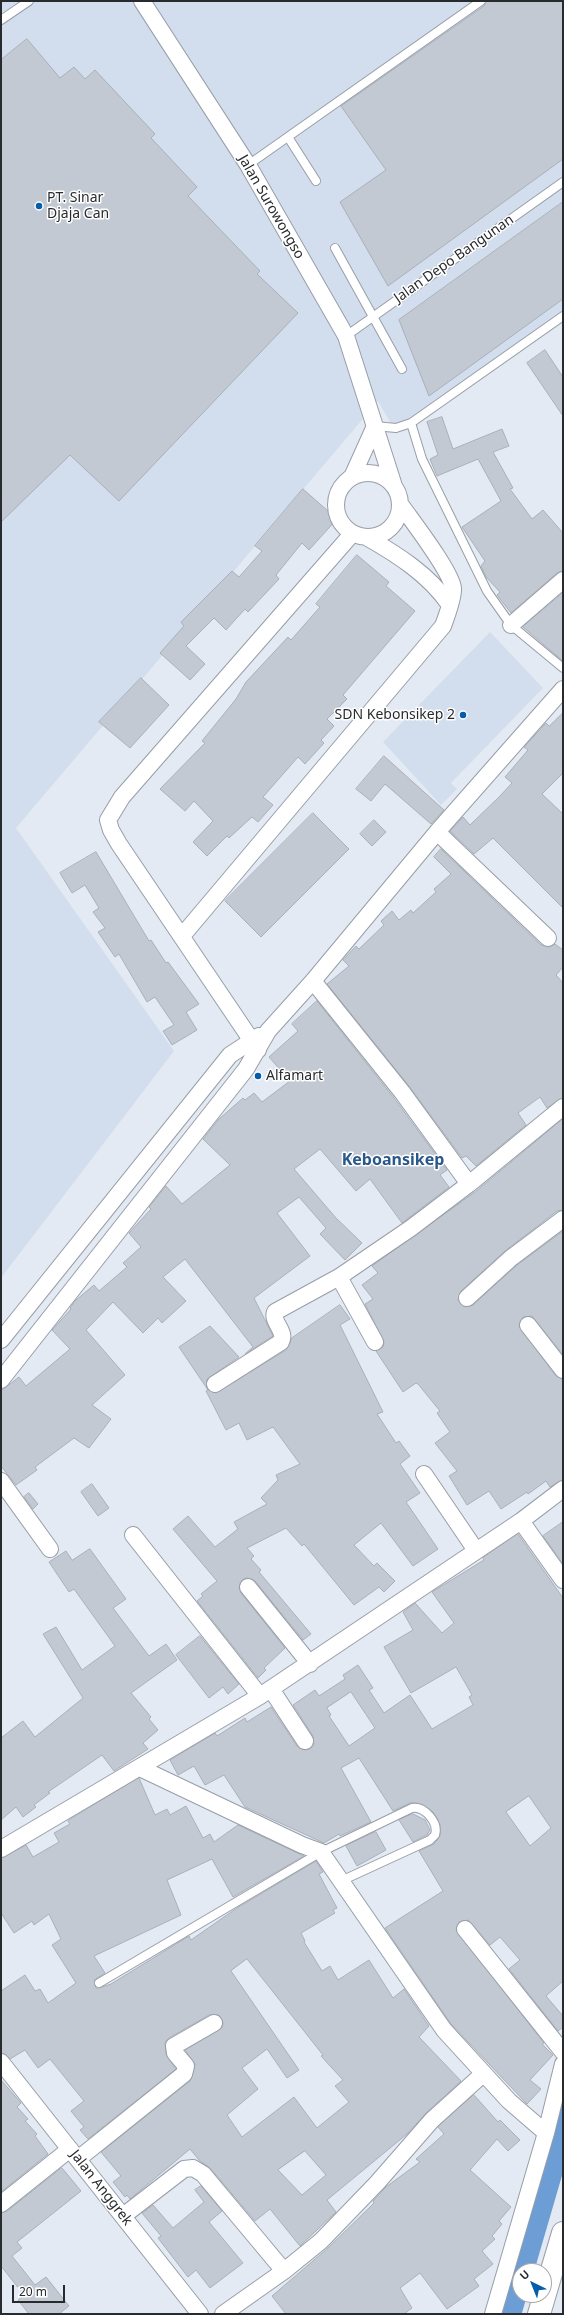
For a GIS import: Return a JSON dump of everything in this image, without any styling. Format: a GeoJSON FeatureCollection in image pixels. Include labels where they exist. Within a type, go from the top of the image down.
{"type":"FeatureCollection","features":[{"type":"Feature","properties":{"kind":"main road"},"geometry":{"type":"LineString","coordinates":[[539,2314],[563,2233]]}},
{"type":"Feature","properties":{"kind":"street","name":"Jalan Surowongso"},"geometry":{"type":"LineString","coordinates":[[142,1],[248,166],[346,336],[392,484]]}},
{"type":"Feature","properties":{"kind":"street"},"geometry":{"type":"LineString","coordinates":[[375,426],[352,477],[340,489],[336,505],[340,522],[352,534],[368,538],[398,555],[440,591],[449,604]]}},
{"type":"Feature","properties":{"kind":"street"},"geometry":{"type":"LineString","coordinates":[[182,936],[434,637],[447,617],[453,588],[445,571],[401,505],[399,494],[392,484],[380,475],[366,473],[352,477]]}},
{"type":"Feature","properties":{"kind":"street"},"geometry":{"type":"LineString","coordinates":[[368,538],[385,533],[396,521],[401,505]]}},
{"type":"Feature","properties":{"kind":"street"},"geometry":{"type":"LineString","coordinates":[[254,1045],[111,830],[108,820],[127,791],[352,534]]}},
{"type":"Feature","properties":{"kind":"street"},"geometry":{"type":"LineString","coordinates":[[511,625],[563,580]]}},
{"type":"Feature","properties":{"kind":"street"},"geometry":{"type":"LineString","coordinates":[[1,1340],[230,1055],[254,1045],[268,1031],[313,981],[437,832],[563,689]]}},
{"type":"Feature","properties":{"kind":"street"},"geometry":{"type":"LineString","coordinates":[[437,832],[548,938]]}},
{"type":"Feature","properties":{"kind":"street"},"geometry":{"type":"LineString","coordinates":[[313,981],[402,1092],[469,1184]]}},
{"type":"Feature","properties":{"kind":"street"},"geometry":{"type":"LineString","coordinates":[[1,1380],[246,1069],[254,1045]]}},
{"type":"Feature","properties":{"kind":"street"},"geometry":{"type":"LineString","coordinates":[[215,1384],[281,1342],[282,1334],[274,1315],[275,1312],[339,1277],[406,1232],[469,1184],[563,1107]]}},
{"type":"Feature","properties":{"kind":"street"},"geometry":{"type":"LineString","coordinates":[[467,1298],[511,1258],[563,1219]]}},
{"type":"Feature","properties":{"kind":"street"},"geometry":{"type":"LineString","coordinates":[[339,1277],[375,1342]]}},
{"type":"Feature","properties":{"kind":"street"},"geometry":{"type":"LineString","coordinates":[[528,1325],[563,1370]]}},
{"type":"Feature","properties":{"kind":"street"},"geometry":{"type":"LineString","coordinates":[[424,1474],[475,1549]]}},
{"type":"Feature","properties":{"kind":"street"},"geometry":{"type":"LineString","coordinates":[[1,1481],[50,1549]]}},
{"type":"Feature","properties":{"kind":"street"},"geometry":{"type":"LineString","coordinates":[[1,1849],[97,1791],[140,1768],[266,1693],[563,1490]]}},
{"type":"Feature","properties":{"kind":"street"},"geometry":{"type":"LineString","coordinates":[[521,1520],[563,1580]]}},
{"type":"Feature","properties":{"kind":"street"},"geometry":{"type":"LineString","coordinates":[[133,1535],[305,1741]]}},
{"type":"Feature","properties":{"kind":"street"},"geometry":{"type":"LineString","coordinates":[[248,1586],[310,1664]]}},
{"type":"Feature","properties":{"kind":"street"},"geometry":{"type":"LineString","coordinates":[[140,1768],[302,1845],[321,1852],[444,2030],[483,2074],[546,2133]]}},
{"type":"Feature","properties":{"kind":"street"},"geometry":{"type":"LineString","coordinates":[[465,1929],[563,2052]]}},
{"type":"Feature","properties":{"kind":"street"},"geometry":{"type":"LineString","coordinates":[[1,2204],[74,2154],[184,2074],[186,2066],[175,2053],[174,2046],[214,2023]]}},
{"type":"Feature","properties":{"kind":"street","name":"Jalan Anggrek"},"geometry":{"type":"LineString","coordinates":[[1,2062],[200,2314]]}},
{"type":"Feature","properties":{"kind":"street"},"geometry":{"type":"LineString","coordinates":[[493,2314],[546,2133],[563,2064]]}},
{"type":"Feature","properties":{"kind":"street"},"geometry":{"type":"LineString","coordinates":[[223,2314],[284,2271],[321,2241],[377,2183],[432,2120],[483,2074]]}},
{"type":"Feature","properties":{"kind":"street"},"geometry":{"type":"LineString","coordinates":[[123,2216],[184,2169],[193,2168],[203,2174],[284,2271]]}},
{"type":"Feature","properties":{"kind":"lane"},"geometry":{"type":"LineString","coordinates":[[1,20],[29,1]]}},
{"type":"Feature","properties":{"kind":"lane"},"geometry":{"type":"LineString","coordinates":[[248,166],[481,1]]}},
{"type":"Feature","properties":{"kind":"lane"},"geometry":{"type":"LineString","coordinates":[[288,137],[316,181]]}},
{"type":"Feature","properties":{"kind":"lane","name":"Jalan Depo Bangunan"},"geometry":{"type":"LineString","coordinates":[[346,336],[563,182]]}},
{"type":"Feature","properties":{"kind":"lane"},"geometry":{"type":"LineString","coordinates":[[334,248],[374,316],[402,369]]}},
{"type":"Feature","properties":{"kind":"lane"},"geometry":{"type":"LineString","coordinates":[[375,426],[396,428],[411,423],[563,316]]}},
{"type":"Feature","properties":{"kind":"lane"},"geometry":{"type":"LineString","coordinates":[[411,423],[422,459],[442,504],[487,591],[511,625],[563,668]]}},
{"type":"Feature","properties":{"kind":"lane"},"geometry":{"type":"LineString","coordinates":[[100,1983],[321,1852],[412,1808],[418,1807],[424,1810],[435,1826],[435,1835],[430,1840],[341,1881]]}},
{"type":"Feature","properties":{"kind":"shaded area"},"geometry":{"type":"Polygon","coordinates":[[[1,1],[563,1],[563,310],[424,411],[393,427],[378,401],[16,828],[174,1051],[1,1278],[1,1]]]}},
{"type":"Feature","properties":{"kind":"shaded area","name":"SDN Kebonsikep 2"},"geometry":{"type":"Polygon","coordinates":[[[490,632],[543,688],[451,783],[457,789],[441,805],[383,742],[490,632]]]}},
{"type":"Feature","properties":{"kind":"building"},"geometry":{"type":"Polygon","coordinates":[[[486,1],[563,1],[563,159],[388,286],[340,202],[386,170],[341,106],[484,6],[486,1]]]}},
{"type":"Feature","properties":{"kind":"building"},"geometry":{"type":"Polygon","coordinates":[[[27,39],[60,78],[74,67],[85,79],[95,70],[155,134],[151,138],[197,187],[188,196],[260,271],[257,274],[298,313],[119,501],[70,455],[1,522],[1,60],[27,39]]]}},
{"type":"Feature","properties":{"kind":"building"},"geometry":{"type":"Polygon","coordinates":[[[563,202],[563,299],[429,396],[399,320],[563,202]]]}},
{"type":"Feature","properties":{"kind":"building"},"geometry":{"type":"Polygon","coordinates":[[[545,350],[563,377],[563,416],[527,363],[545,350]]]}},
{"type":"Feature","properties":{"kind":"building"},"geometry":{"type":"Polygon","coordinates":[[[442,417],[453,449],[502,429],[509,446],[493,452],[513,488],[510,489],[532,519],[543,510],[563,533],[563,571],[557,573],[511,613],[497,595],[500,592],[486,577],[481,566],[485,561],[462,527],[501,501],[478,459],[437,476],[430,459],[438,455],[427,422],[442,417]]]}},
{"type":"Feature","properties":{"kind":"building"},"geometry":{"type":"Polygon","coordinates":[[[303,489],[337,519],[309,550],[302,543],[276,575],[279,579],[248,612],[245,609],[226,630],[214,618],[186,646],[205,664],[190,680],[160,653],[184,626],[181,622],[232,571],[239,577],[262,551],[255,546],[303,489]]]}},
{"type":"Feature","properties":{"kind":"building"},"geometry":{"type":"Polygon","coordinates":[[[357,555],[389,582],[386,586],[415,611],[343,695],[347,699],[327,719],[334,726],[321,740],[324,743],[305,764],[298,757],[263,797],[273,805],[258,822],[252,817],[229,838],[227,836],[207,856],[193,842],[213,821],[194,801],[185,811],[160,789],[205,743],[202,741],[236,699],[246,682],[288,637],[291,640],[320,607],[316,604],[357,555]]]}},
{"type":"Feature","properties":{"kind":"building"},"geometry":{"type":"Polygon","coordinates":[[[563,593],[563,661],[523,627],[563,593]]]}},
{"type":"Feature","properties":{"kind":"building"},"geometry":{"type":"Polygon","coordinates":[[[141,678],[169,705],[130,748],[99,722],[141,678]]]}},
{"type":"Feature","properties":{"kind":"building"},"geometry":{"type":"Polygon","coordinates":[[[563,713],[563,773],[542,794],[563,814],[563,908],[493,838],[474,854],[450,831],[463,817],[470,825],[500,796],[512,783],[505,777],[528,750],[524,747],[546,723],[549,726],[563,713]]]}},
{"type":"Feature","properties":{"kind":"building"},"geometry":{"type":"Polygon","coordinates":[[[384,756],[444,810],[431,824],[385,784],[371,801],[356,789],[384,756]]]}},
{"type":"Feature","properties":{"kind":"building"},"geometry":{"type":"Polygon","coordinates":[[[313,813],[349,849],[261,937],[225,901],[313,813]]]}},
{"type":"Feature","properties":{"kind":"building"},"geometry":{"type":"Polygon","coordinates":[[[374,820],[386,832],[372,846],[360,834],[374,820]]]}},
{"type":"Feature","properties":{"kind":"building"},"geometry":{"type":"Polygon","coordinates":[[[441,849],[541,945],[549,947],[555,944],[563,950],[563,967],[556,975],[563,983],[563,1098],[547,1108],[540,1097],[518,1113],[526,1125],[476,1166],[466,1156],[462,1158],[409,1086],[327,984],[349,966],[343,960],[356,946],[359,949],[384,925],[381,921],[392,911],[399,920],[411,910],[413,913],[436,892],[434,889],[451,874],[434,857],[441,849]]]}},
{"type":"Feature","properties":{"kind":"building"},"geometry":{"type":"Polygon","coordinates":[[[96,852],[149,941],[151,940],[166,963],[168,962],[199,1004],[186,1012],[197,1030],[172,1045],[163,1031],[174,1025],[155,997],[147,1002],[119,954],[115,957],[98,932],[105,928],[93,912],[99,908],[85,885],[72,893],[60,873],[96,852]]]}},
{"type":"Feature","properties":{"kind":"building"},"geometry":{"type":"Polygon","coordinates":[[[317,1001],[394,1098],[447,1170],[440,1175],[449,1187],[402,1223],[370,1179],[356,1191],[320,1149],[294,1169],[336,1218],[362,1243],[345,1260],[320,1234],[326,1228],[299,1197],[277,1213],[310,1256],[254,1298],[273,1336],[245,1354],[253,1347],[185,1259],[163,1277],[186,1301],[162,1323],[158,1318],[143,1333],[113,1302],[86,1330],[125,1375],[92,1405],[111,1419],[89,1448],[74,1438],[35,1467],[37,1470],[16,1485],[1,1466],[1,1391],[19,1377],[26,1386],[70,1349],[52,1330],[71,1309],[70,1308],[76,1300],[94,1285],[99,1291],[127,1267],[123,1263],[141,1247],[129,1233],[151,1209],[149,1207],[166,1186],[182,1204],[230,1165],[203,1139],[219,1119],[243,1098],[245,1100],[254,1093],[262,1102],[290,1081],[269,1057],[298,1031],[292,1024],[317,1001]]]}},
{"type":"Feature","properties":{"kind":"building"},"geometry":{"type":"Polygon","coordinates":[[[563,1119],[563,1210],[557,1211],[505,1251],[461,1291],[458,1300],[464,1307],[473,1305],[517,1265],[563,1231],[563,1355],[532,1316],[523,1317],[519,1326],[556,1376],[563,1379],[563,1480],[550,1487],[546,1481],[528,1494],[527,1492],[501,1509],[489,1491],[467,1505],[449,1476],[457,1471],[435,1443],[450,1432],[437,1413],[440,1411],[418,1384],[416,1383],[403,1392],[376,1351],[383,1347],[384,1342],[365,1304],[373,1299],[362,1285],[378,1273],[372,1266],[475,1192],[563,1119]]]}},
{"type":"Feature","properties":{"kind":"building"},"geometry":{"type":"Polygon","coordinates":[[[340,1305],[350,1319],[340,1325],[383,1412],[377,1414],[396,1443],[399,1441],[410,1456],[400,1464],[420,1493],[406,1502],[438,1549],[413,1566],[381,1523],[354,1545],[374,1566],[377,1563],[395,1581],[384,1592],[379,1587],[354,1605],[304,1544],[302,1546],[286,1528],[247,1548],[254,1556],[251,1559],[261,1570],[259,1572],[311,1634],[303,1640],[255,1581],[247,1578],[242,1580],[239,1588],[241,1593],[285,1648],[264,1668],[266,1670],[258,1678],[197,1601],[203,1596],[201,1594],[217,1581],[173,1529],[188,1516],[215,1547],[238,1529],[234,1522],[267,1504],[261,1498],[278,1480],[276,1475],[300,1464],[273,1427],[247,1440],[239,1423],[226,1430],[206,1391],[208,1390],[207,1389],[216,1393],[286,1350],[292,1338],[340,1305]]]}},
{"type":"Feature","properties":{"kind":"building"},"geometry":{"type":"Polygon","coordinates":[[[210,1326],[239,1357],[207,1379],[207,1389],[179,1347],[210,1326]]]}},
{"type":"Feature","properties":{"kind":"building"},"geometry":{"type":"Polygon","coordinates":[[[92,1484],[109,1508],[98,1516],[81,1492],[92,1484]]]}},
{"type":"Feature","properties":{"kind":"building"},"geometry":{"type":"Polygon","coordinates":[[[29,1493],[38,1504],[33,1509],[24,1497],[29,1493]]]}},
{"type":"Feature","properties":{"kind":"building"},"geometry":{"type":"Polygon","coordinates":[[[563,1522],[563,1564],[543,1536],[563,1522]]]}},
{"type":"Feature","properties":{"kind":"building"},"geometry":{"type":"Polygon","coordinates":[[[518,1534],[563,1598],[563,1981],[546,1996],[563,2016],[563,2027],[558,2031],[509,1969],[520,1960],[500,1937],[490,1945],[468,1920],[459,1922],[456,1930],[544,2043],[542,2044],[553,2055],[530,2080],[541,2089],[527,2104],[451,2024],[385,1928],[443,1891],[419,1851],[434,1844],[440,1836],[440,1824],[433,1812],[424,1805],[417,1803],[410,1803],[393,1811],[359,1758],[341,1768],[371,1822],[340,1836],[339,1834],[324,1843],[245,1807],[224,1775],[205,1785],[194,1766],[178,1775],[170,1760],[215,1733],[217,1736],[245,1718],[247,1722],[271,1707],[297,1746],[305,1750],[310,1749],[314,1745],[313,1736],[293,1705],[315,1690],[319,1696],[345,1679],[343,1675],[358,1665],[373,1688],[369,1690],[384,1713],[410,1695],[432,1729],[473,1705],[469,1697],[472,1695],[456,1667],[411,1693],[384,1647],[413,1630],[403,1612],[415,1603],[442,1633],[454,1623],[432,1592],[484,1560],[483,1558],[518,1534]],[[351,1692],[327,1708],[331,1715],[329,1716],[349,1746],[375,1728],[351,1692]],[[529,1796],[506,1812],[530,1846],[551,1828],[529,1796]]]}},
{"type":"Feature","properties":{"kind":"building"},"geometry":{"type":"Polygon","coordinates":[[[90,1549],[126,1599],[113,1608],[149,1656],[166,1644],[177,1660],[131,1693],[151,1717],[149,1719],[158,1730],[143,1743],[148,1749],[114,1771],[102,1755],[48,1792],[50,1793],[34,1805],[36,1807],[23,1817],[16,1807],[1,1820],[1,1738],[23,1721],[35,1737],[83,1698],[43,1634],[56,1627],[82,1670],[115,1646],[74,1589],[69,1592],[49,1562],[66,1551],[72,1560],[90,1549]]]}},
{"type":"Feature","properties":{"kind":"building"},"geometry":{"type":"Polygon","coordinates":[[[200,1636],[239,1684],[228,1694],[223,1687],[209,1698],[176,1655],[200,1636]]]}},
{"type":"Feature","properties":{"kind":"building"},"geometry":{"type":"Polygon","coordinates":[[[139,1778],[155,1815],[167,1809],[170,1815],[186,1806],[203,1838],[210,1834],[214,1842],[238,1825],[304,1856],[233,1897],[212,1859],[167,1880],[181,1915],[94,1956],[105,1973],[94,1980],[96,1988],[111,1984],[189,1936],[191,1940],[237,1908],[316,1861],[323,1872],[319,1874],[337,1908],[333,1910],[335,1913],[301,1933],[305,1941],[304,1942],[322,1971],[330,1966],[338,1980],[369,1960],[393,1998],[404,1989],[429,2026],[419,2037],[461,2081],[426,2113],[407,2134],[327,2200],[336,2212],[300,2246],[270,2209],[255,2221],[210,2168],[199,2160],[190,2149],[130,2199],[127,2195],[125,2197],[113,2182],[121,2176],[101,2152],[190,2081],[195,2064],[185,2050],[222,2028],[223,2023],[219,2015],[209,2015],[169,2038],[165,2042],[166,2054],[176,2069],[88,2139],[80,2130],[84,2127],[71,2111],[84,2101],[50,2059],[38,2068],[25,2050],[10,2059],[1,2053],[1,1991],[25,1975],[35,1991],[40,1989],[48,2003],[76,1983],[52,1945],[61,1939],[49,1914],[34,1925],[32,1921],[14,1933],[1,1913],[1,1858],[26,1845],[33,1857],[59,1842],[54,1833],[70,1824],[68,1821],[139,1778]],[[247,1959],[231,1971],[299,2070],[287,2078],[267,2049],[242,2068],[258,2089],[227,2115],[242,2137],[294,2097],[317,2128],[349,2102],[335,2086],[343,2080],[321,2056],[323,2055],[247,1959]],[[305,2151],[278,2170],[302,2195],[326,2175],[305,2151]]]}},
{"type":"Feature","properties":{"kind":"building"},"geometry":{"type":"Polygon","coordinates":[[[413,1814],[425,1820],[430,1830],[427,1835],[413,1842],[399,1820],[413,1814]]]}},
{"type":"Feature","properties":{"kind":"building"},"geometry":{"type":"Polygon","coordinates":[[[376,1832],[386,1850],[357,1866],[346,1846],[376,1832]]]}},
{"type":"Feature","properties":{"kind":"building"},"geometry":{"type":"Polygon","coordinates":[[[1,2080],[21,2103],[17,2107],[28,2119],[25,2121],[37,2134],[35,2136],[48,2154],[1,2192],[1,2080]]]}},
{"type":"Feature","properties":{"kind":"building"},"geometry":{"type":"Polygon","coordinates":[[[474,2095],[498,2122],[500,2120],[520,2140],[508,2151],[497,2139],[470,2170],[511,2207],[499,2221],[502,2224],[492,2236],[495,2239],[482,2251],[493,2264],[474,2279],[479,2286],[447,2309],[420,2273],[400,2288],[412,2308],[404,2314],[286,2314],[272,2296],[328,2248],[374,2203],[373,2201],[386,2187],[420,2162],[416,2159],[444,2134],[438,2127],[474,2095]]]}},
{"type":"Feature","properties":{"kind":"building"},"geometry":{"type":"Polygon","coordinates":[[[62,2168],[81,2191],[17,2242],[22,2248],[12,2256],[35,2285],[46,2277],[69,2306],[59,2314],[29,2314],[18,2300],[24,2295],[1,2266],[1,2213],[7,2211],[62,2168]]]}},
{"type":"Feature","properties":{"kind":"building"},"geometry":{"type":"Polygon","coordinates":[[[201,2186],[222,2211],[209,2222],[243,2263],[210,2288],[196,2270],[188,2277],[158,2238],[161,2236],[142,2213],[153,2205],[173,2228],[204,2202],[195,2190],[201,2186]]]}},
{"type":"Feature","properties":{"kind":"waterway"},"geometry":{"type":"LineString","coordinates":[[505,2314],[563,2115]]}},
{"type":"Feature","properties":{"kind":"place","name":"PT. Sinar Djaja Can"},"geometry":{"type":"Point","coordinates":[39,206]}},
{"type":"Feature","properties":{"kind":"place","name":"SDN Kebonsikep 2"},"geometry":{"type":"Point","coordinates":[463,715]}},
{"type":"Feature","properties":{"kind":"place","name":"Alfamart"},"geometry":{"type":"Point","coordinates":[258,1076]}},
{"type":"Feature","properties":{"kind":"district","name":"Keboansikep"},"geometry":{"type":"Point","coordinates":[393,1160]}}]}
